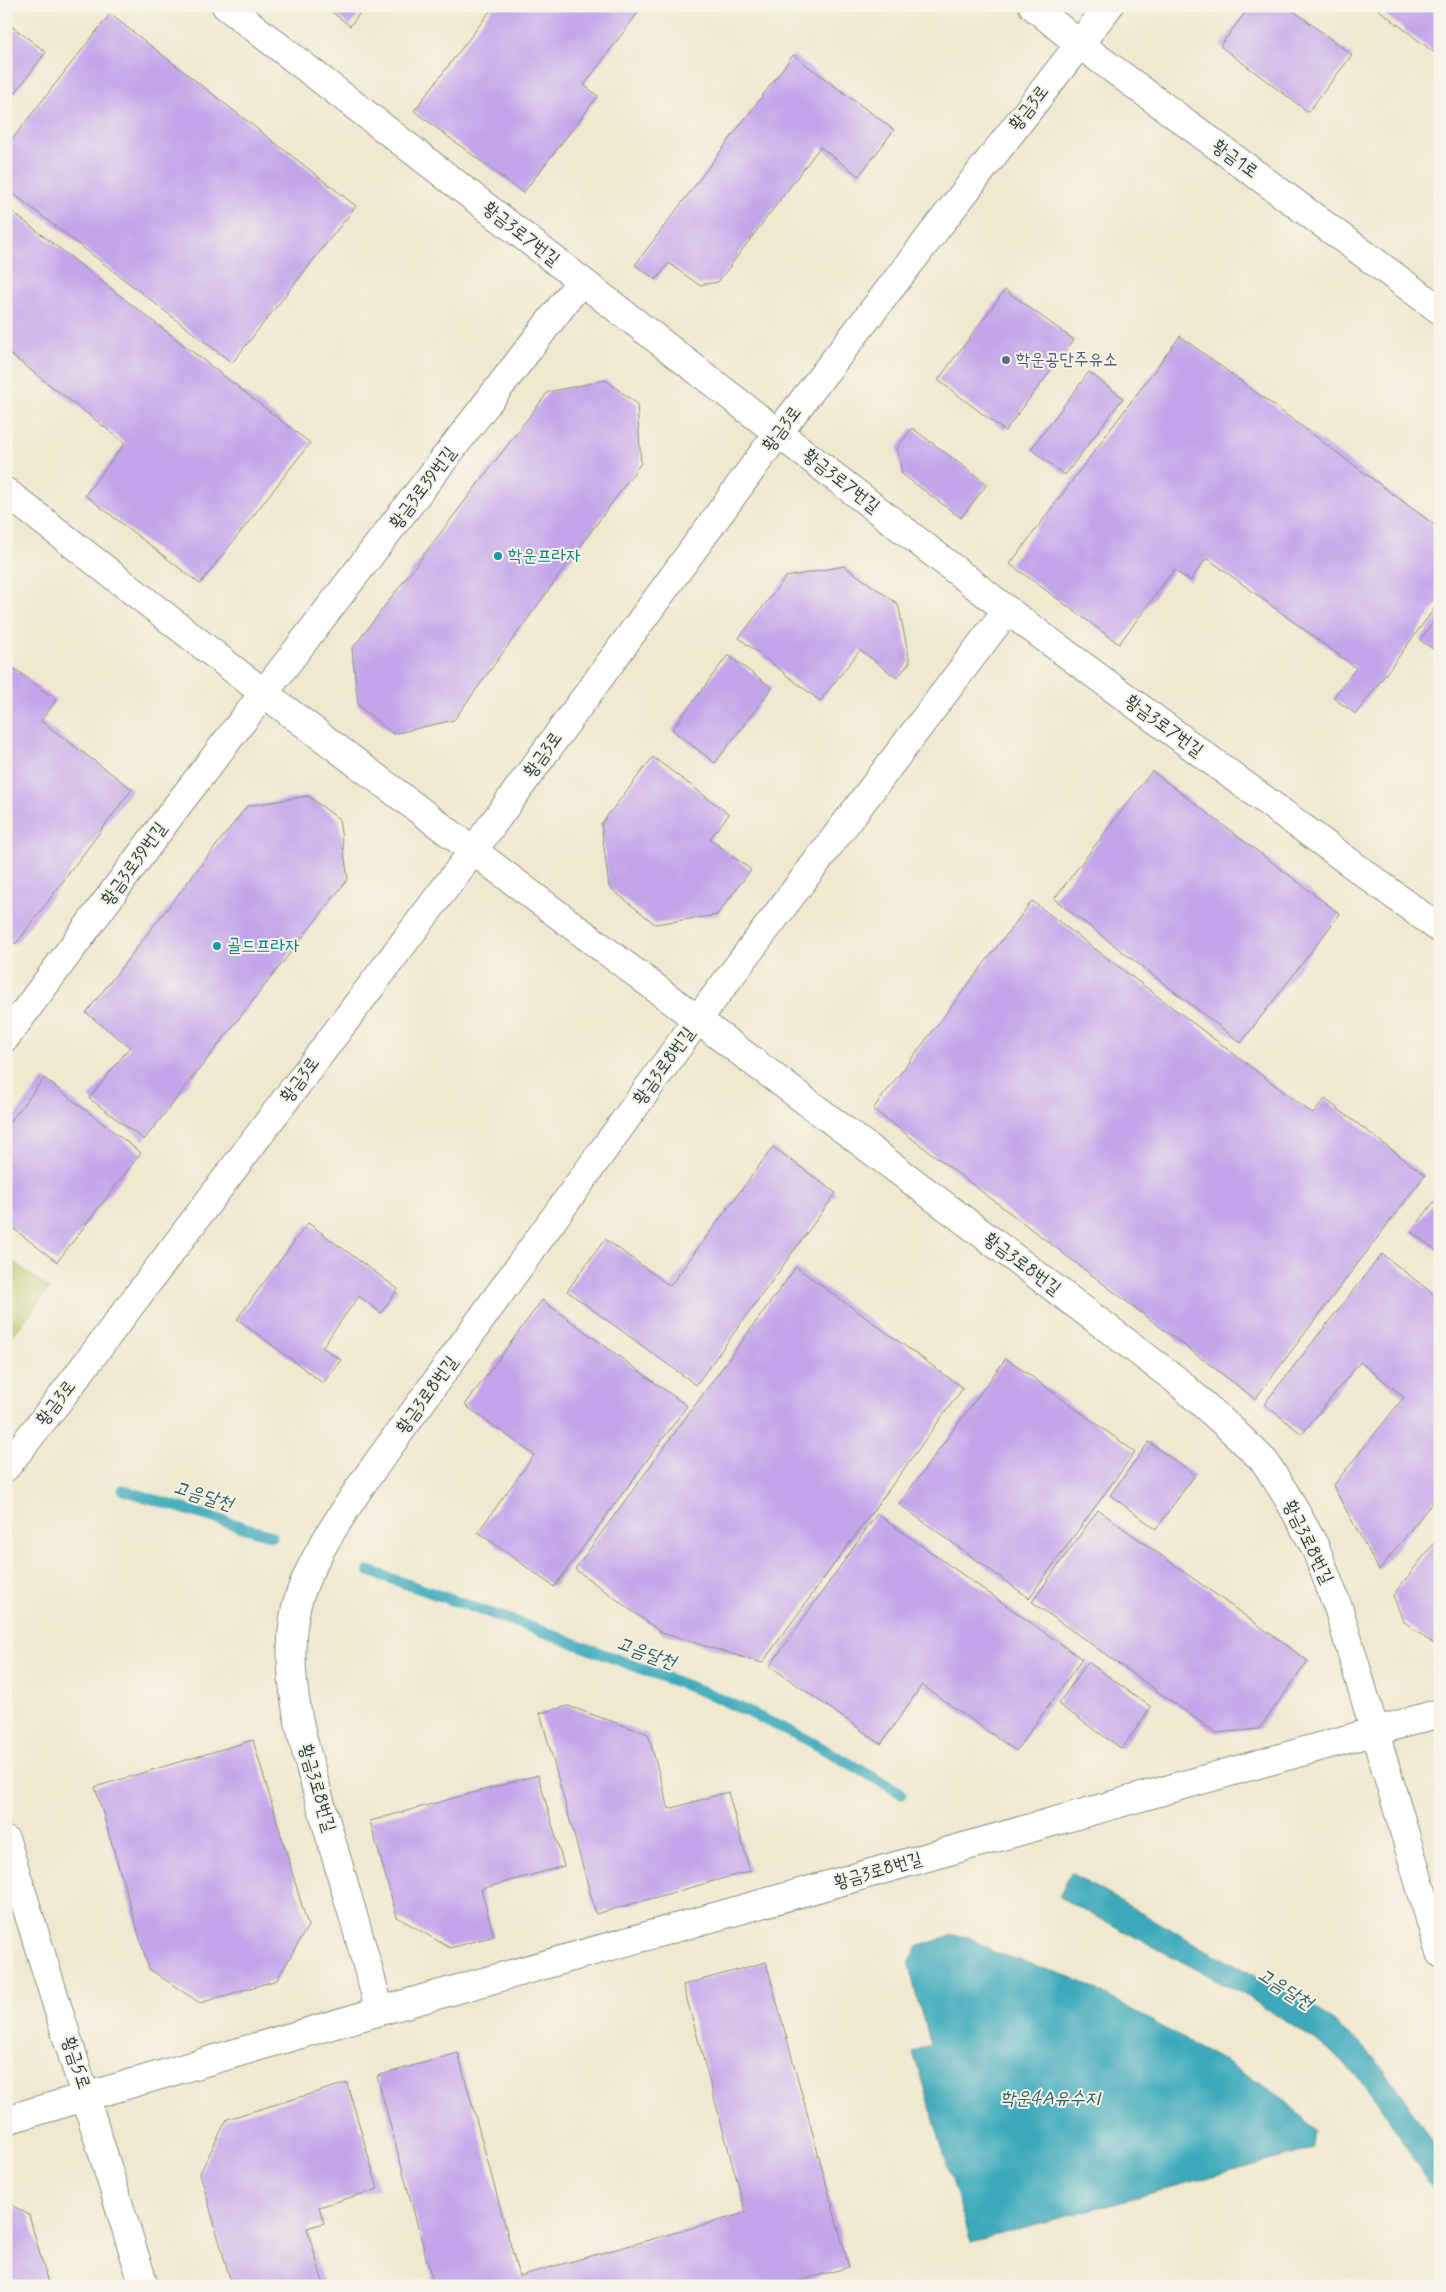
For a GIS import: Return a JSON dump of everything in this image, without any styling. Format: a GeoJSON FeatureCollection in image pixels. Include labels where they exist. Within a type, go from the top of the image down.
{"type":"FeatureCollection","features":[{"type":"Feature","properties":{"kind":"street","name":"황금3로7번길"},"geometry":{"type":"LineString","coordinates":[[226,6],[1008,610],[1440,929]]}},
{"type":"Feature","properties":{"kind":"street","name":"황금1로"},"geometry":{"type":"LineString","coordinates":[[1032,6],[1079,44],[1440,310]]}},
{"type":"Feature","properties":{"kind":"street","name":"황금3로"},"geometry":{"type":"LineString","coordinates":[[6,1467],[59,1400],[473,851],[778,433],[1109,6]]}},
{"type":"Feature","properties":{"kind":"street","name":"황금3로39번길"},"geometry":{"type":"LineString","coordinates":[[6,1037],[176,806],[582,281]]}},
{"type":"Feature","properties":{"kind":"street"},"geometry":{"type":"LineString","coordinates":[[6,492],[264,694],[698,1019],[1008,610]]}},
{"type":"Feature","properties":{"kind":"street","name":"황금3로8번길"},"geometry":{"type":"LineString","coordinates":[[380,2011],[306,1752],[293,1696],[291,1658],[294,1617],[311,1570],[332,1531],[362,1484],[698,1019],[1175,1379],[1265,1462],[1288,1498],[1315,1547],[1340,1610],[1440,1953]]}},
{"type":"Feature","properties":{"kind":"street","name":"황금3로8번길"},"geometry":{"type":"LineString","coordinates":[[6,2120],[380,2011],[1440,1713]]}},
{"type":"Feature","properties":{"kind":"street","name":"황금5로"},"geometry":{"type":"LineString","coordinates":[[6,1841],[87,2097],[144,2286]]}},
{"type":"Feature","properties":{"kind":"green space"},"geometry":{"type":"Polygon","coordinates":[[[6,1256],[49,1289],[6,1344],[6,1256]]]}},
{"type":"Feature","properties":{"kind":"water"},"geometry":{"type":"Polygon","coordinates":[[[1071,1873],[1212,1953],[1315,2007],[1363,2046],[1388,2074],[1440,2154],[1440,2200],[1376,2100],[1359,2079],[1330,2050],[1240,1992],[1059,1897],[1071,1873]]]}},
{"type":"Feature","properties":{"kind":"water","name":"학운4A유수지"},"geometry":{"type":"Polygon","coordinates":[[[952,1935],[969,1937],[994,1952],[1071,1977],[1246,2074],[1286,2101],[1315,2130],[1313,2149],[971,2242],[913,2052],[931,2044],[917,1999],[909,1964],[917,1947],[952,1935]]]}},
{"type":"Feature","properties":{"kind":"building"},"geometry":{"type":"Polygon","coordinates":[[[324,6],[365,6],[350,26],[324,6]]]}},
{"type":"Feature","properties":{"kind":"building"},"geometry":{"type":"Polygon","coordinates":[[[494,6],[643,6],[584,85],[598,96],[523,193],[414,111],[494,6]]]}},
{"type":"Feature","properties":{"kind":"building"},"geometry":{"type":"Polygon","coordinates":[[[1250,6],[1287,6],[1352,55],[1308,112],[1220,46],[1250,6]]]}},
{"type":"Feature","properties":{"kind":"building"},"geometry":{"type":"Polygon","coordinates":[[[1374,6],[1440,6],[1440,57],[1374,6]]]}},
{"type":"Feature","properties":{"kind":"building"},"geometry":{"type":"Polygon","coordinates":[[[110,14],[356,206],[232,363],[6,188],[6,147],[110,14]]]}},
{"type":"Feature","properties":{"kind":"building"},"geometry":{"type":"Polygon","coordinates":[[[6,22],[46,52],[6,105],[6,22]]]}},
{"type":"Feature","properties":{"kind":"building"},"geometry":{"type":"Polygon","coordinates":[[[793,55],[894,130],[859,176],[820,147],[718,282],[699,285],[669,263],[656,280],[635,265],[793,55]]]}},
{"type":"Feature","properties":{"kind":"building"},"geometry":{"type":"Polygon","coordinates":[[[6,207],[310,443],[200,584],[85,495],[125,443],[6,351],[6,207]]]}},
{"type":"Feature","properties":{"kind":"building","name":"학운공단주유소"},"geometry":{"type":"Polygon","coordinates":[[[1005,290],[1074,340],[1005,431],[938,380],[1005,290]]]}},
{"type":"Feature","properties":{"kind":"building"},"geometry":{"type":"Polygon","coordinates":[[[1180,336],[1440,529],[1440,601],[1356,714],[1333,698],[1356,668],[1207,558],[1190,581],[1174,570],[1119,644],[1010,564],[1180,336]]]}},
{"type":"Feature","properties":{"kind":"building"},"geometry":{"type":"Polygon","coordinates":[[[1089,372],[1123,398],[1065,475],[1031,449],[1089,372]]]}},
{"type":"Feature","properties":{"kind":"building","name":"학운프라자"},"geometry":{"type":"Polygon","coordinates":[[[606,380],[637,404],[641,463],[454,720],[393,734],[358,705],[352,649],[548,392],[606,380]]]}},
{"type":"Feature","properties":{"kind":"building"},"geometry":{"type":"Polygon","coordinates":[[[912,428],[987,484],[961,518],[902,474],[897,448],[912,428]]]}},
{"type":"Feature","properties":{"kind":"building"},"geometry":{"type":"Polygon","coordinates":[[[844,566],[898,604],[910,662],[897,678],[860,650],[820,701],[739,638],[786,577],[844,566]]]}},
{"type":"Feature","properties":{"kind":"building"},"geometry":{"type":"Polygon","coordinates":[[[1440,613],[1440,654],[1420,640],[1440,613]]]}},
{"type":"Feature","properties":{"kind":"building"},"geometry":{"type":"Polygon","coordinates":[[[728,655],[772,688],[715,763],[672,730],[728,655]]]}},
{"type":"Feature","properties":{"kind":"building"},"geometry":{"type":"Polygon","coordinates":[[[6,662],[56,700],[41,721],[132,789],[16,944],[6,936],[6,662]]]}},
{"type":"Feature","properties":{"kind":"building"},"geometry":{"type":"Polygon","coordinates":[[[653,757],[729,814],[710,839],[751,870],[717,915],[655,924],[609,887],[601,824],[653,757]]]}},
{"type":"Feature","properties":{"kind":"building"},"geometry":{"type":"Polygon","coordinates":[[[1152,771],[1340,914],[1241,1043],[1054,899],[1152,771]]]}},
{"type":"Feature","properties":{"kind":"building","name":"골드프라자"},"geometry":{"type":"Polygon","coordinates":[[[308,796],[339,819],[348,879],[144,1140],[89,1098],[130,1047],[86,1013],[247,806],[308,796]]]}},
{"type":"Feature","properties":{"kind":"building"},"geometry":{"type":"Polygon","coordinates":[[[1032,901],[1313,1114],[1325,1099],[1425,1175],[1255,1399],[873,1109],[1032,901]]]}},
{"type":"Feature","properties":{"kind":"building"},"geometry":{"type":"Polygon","coordinates":[[[44,1078],[141,1153],[57,1262],[6,1223],[6,1127],[44,1078]]]}},
{"type":"Feature","properties":{"kind":"building"},"geometry":{"type":"Polygon","coordinates":[[[773,1147],[836,1193],[696,1385],[567,1291],[605,1239],[670,1286],[773,1147]]]}},
{"type":"Feature","properties":{"kind":"building"},"geometry":{"type":"Polygon","coordinates":[[[1440,1194],[1440,1253],[1411,1232],[1440,1194]]]}},
{"type":"Feature","properties":{"kind":"building"},"geometry":{"type":"Polygon","coordinates":[[[308,1223],[398,1289],[381,1313],[359,1296],[322,1347],[341,1360],[323,1383],[237,1319],[308,1223]]]}},
{"type":"Feature","properties":{"kind":"building"},"geometry":{"type":"Polygon","coordinates":[[[1382,1254],[1440,1299],[1440,1493],[1379,1570],[1333,1486],[1404,1397],[1360,1362],[1302,1434],[1264,1404],[1382,1254]]]}},
{"type":"Feature","properties":{"kind":"building"},"geometry":{"type":"Polygon","coordinates":[[[796,1267],[963,1388],[762,1663],[662,1633],[575,1569],[796,1267]]]}},
{"type":"Feature","properties":{"kind":"building"},"geometry":{"type":"Polygon","coordinates":[[[542,1300],[687,1406],[554,1587],[478,1532],[534,1455],[465,1405],[542,1300]]]}},
{"type":"Feature","properties":{"kind":"building"},"geometry":{"type":"Polygon","coordinates":[[[1006,1358],[1135,1452],[1029,1598],[899,1504],[1006,1358]]]}},
{"type":"Feature","properties":{"kind":"building"},"geometry":{"type":"Polygon","coordinates":[[[1149,1442],[1195,1475],[1156,1529],[1110,1495],[1149,1442]]]}},
{"type":"Feature","properties":{"kind":"building"},"geometry":{"type":"Polygon","coordinates":[[[1098,1510],[1308,1661],[1259,1729],[1216,1733],[1032,1602],[1098,1510]]]}},
{"type":"Feature","properties":{"kind":"building"},"geometry":{"type":"Polygon","coordinates":[[[877,1514],[1082,1659],[1016,1751],[922,1685],[881,1744],[770,1666],[877,1514]]]}},
{"type":"Feature","properties":{"kind":"building"},"geometry":{"type":"Polygon","coordinates":[[[1440,1536],[1440,1649],[1403,1621],[1393,1595],[1440,1536]]]}},
{"type":"Feature","properties":{"kind":"building"},"geometry":{"type":"Polygon","coordinates":[[[1088,1662],[1151,1707],[1122,1749],[1058,1704],[1088,1662]]]}},
{"type":"Feature","properties":{"kind":"building"},"geometry":{"type":"Polygon","coordinates":[[[568,1706],[648,1734],[669,1809],[728,1792],[750,1871],[596,1914],[540,1713],[568,1706]]]}},
{"type":"Feature","properties":{"kind":"building"},"geometry":{"type":"Polygon","coordinates":[[[253,1740],[308,1926],[277,1980],[200,2003],[149,1969],[95,1787],[253,1740]]]}},
{"type":"Feature","properties":{"kind":"building"},"geometry":{"type":"Polygon","coordinates":[[[1440,1772],[1440,1808],[1439,1808],[1434,1790],[1440,1772]]]}},
{"type":"Feature","properties":{"kind":"building"},"geometry":{"type":"Polygon","coordinates":[[[538,1775],[564,1866],[481,1889],[494,1936],[450,1948],[397,1917],[370,1821],[538,1775]]]}},
{"type":"Feature","properties":{"kind":"building"},"geometry":{"type":"Polygon","coordinates":[[[766,1962],[849,2267],[781,2286],[434,2286],[377,2076],[458,2053],[519,2276],[746,2213],[683,1985],[766,1962]]]}},
{"type":"Feature","properties":{"kind":"building"},"geometry":{"type":"Polygon","coordinates":[[[347,2083],[378,2189],[319,2207],[324,2223],[307,2228],[324,2286],[232,2286],[200,2173],[227,2119],[347,2083]]]}},
{"type":"Feature","properties":{"kind":"building"},"geometry":{"type":"Polygon","coordinates":[[[6,2202],[29,2215],[48,2283],[38,2286],[6,2286],[6,2202]]]}},
{"type":"Feature","properties":{"kind":"waterway","name":"고음달천"},"geometry":{"type":"LineString","coordinates":[[123,1490],[272,1536]]}},
{"type":"Feature","properties":{"kind":"waterway","name":"고음달천"},"geometry":{"type":"LineString","coordinates":[[369,1571],[533,1628],[712,1695],[806,1739],[901,1793]]}},
{"type":"Feature","properties":{"kind":"place","name":"학운공단주유소"},"geometry":{"type":"Point","coordinates":[1006,360]}},
{"type":"Feature","properties":{"kind":"place","name":"학운프라자"},"geometry":{"type":"Point","coordinates":[498,556]}},
{"type":"Feature","properties":{"kind":"place","name":"골드프라자"},"geometry":{"type":"Point","coordinates":[217,946]}}]}
